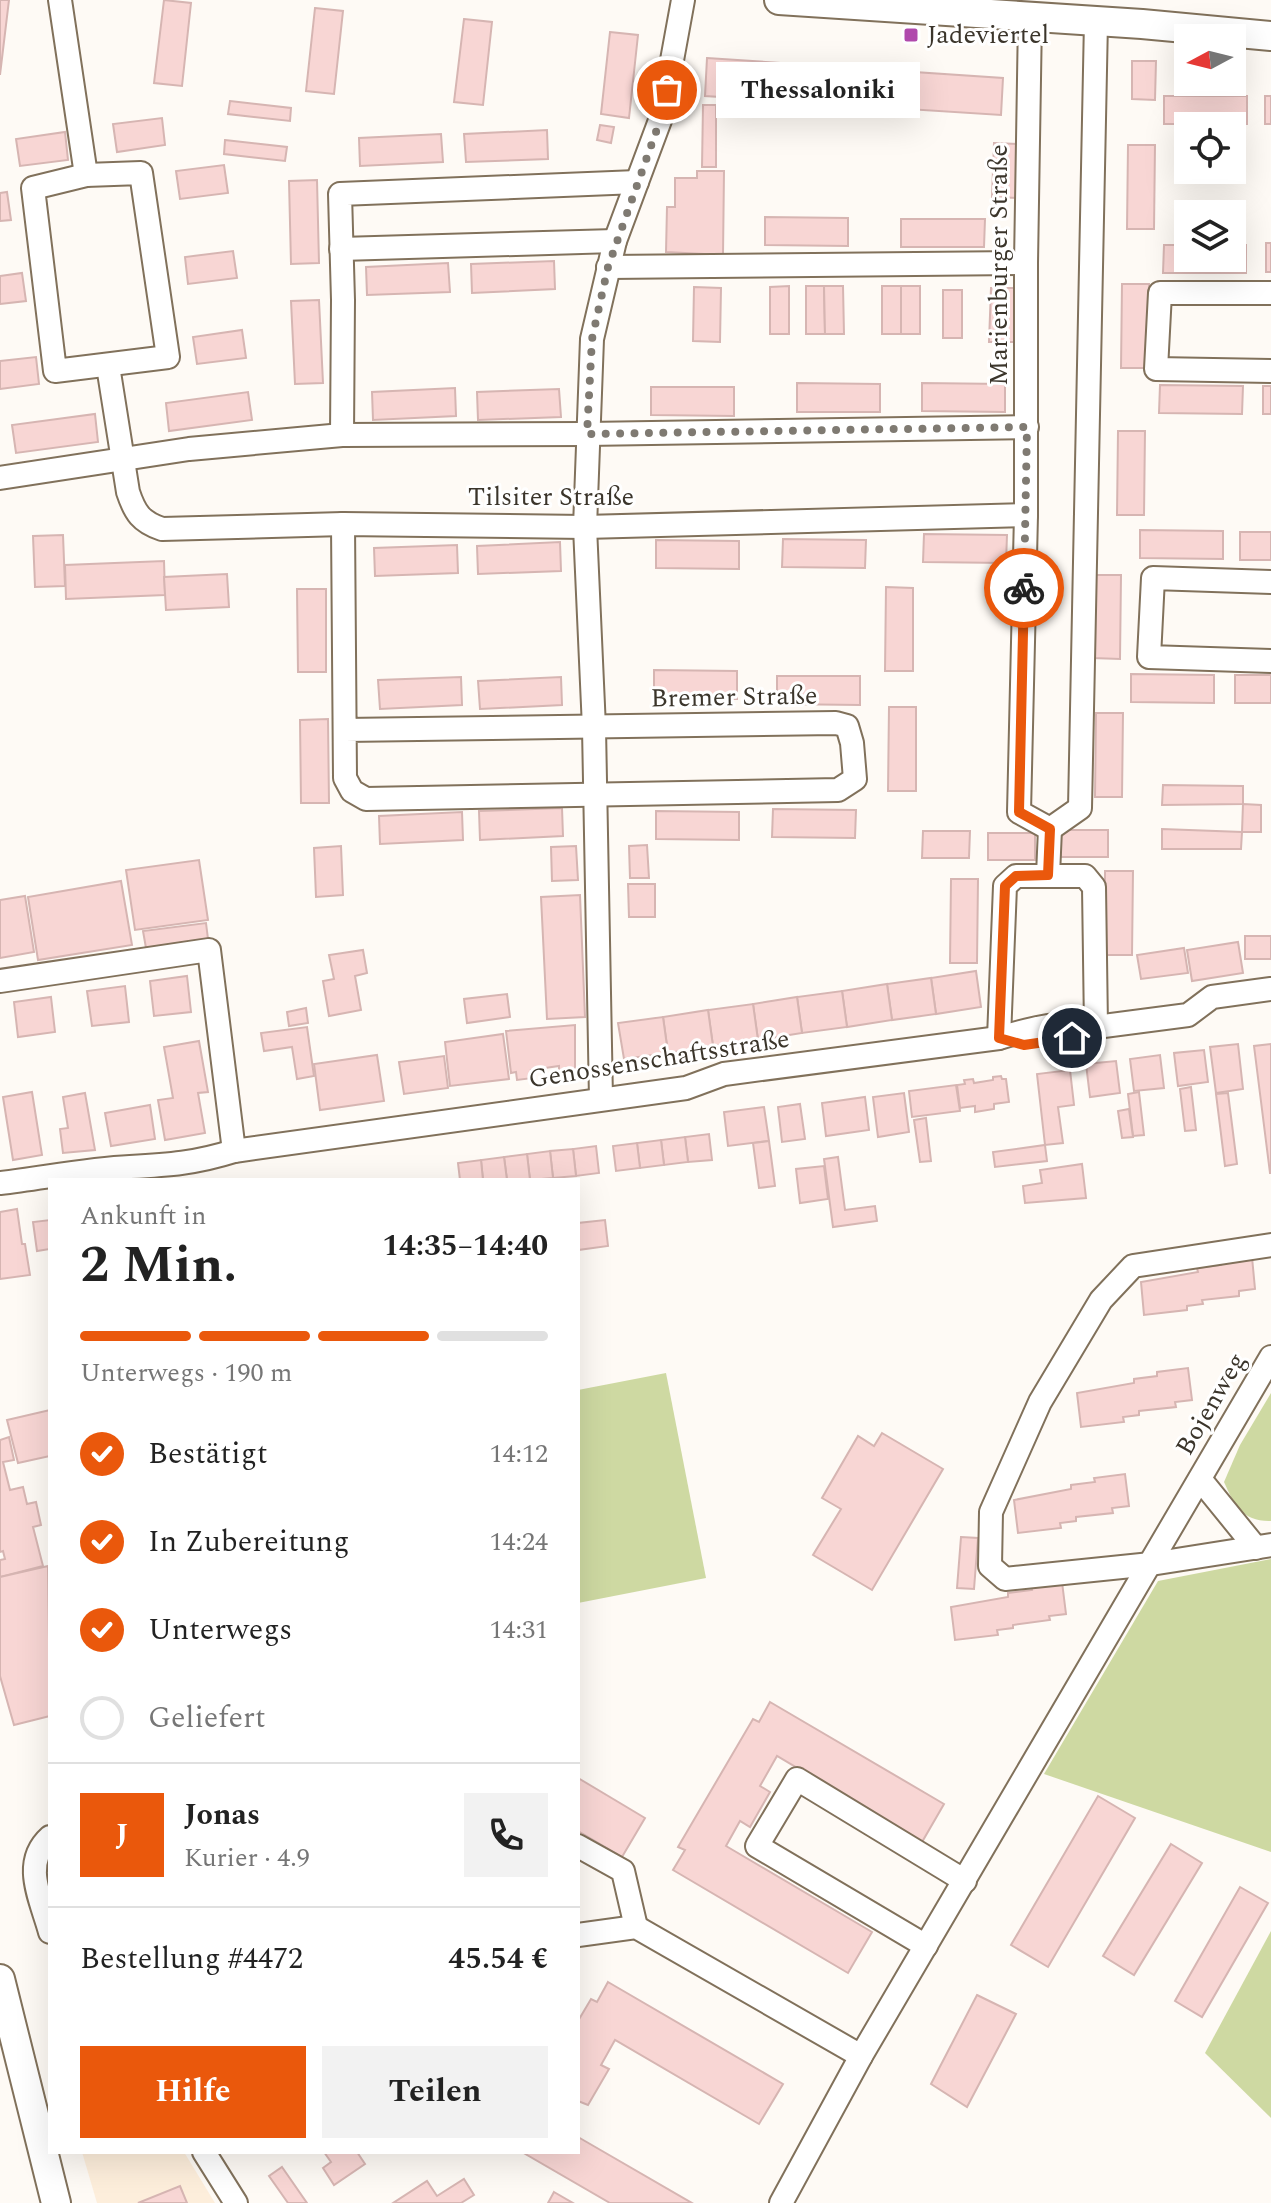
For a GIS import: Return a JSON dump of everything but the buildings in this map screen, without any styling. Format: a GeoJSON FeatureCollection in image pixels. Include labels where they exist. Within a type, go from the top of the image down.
{"type":"FeatureCollection","features":[{"type":"Feature","properties":{"kind":"main road"},"geometry":{"type":"LineString","coordinates":[[779,0],[1035,12],[1096,21],[1271,36]]}},
{"type":"Feature","properties":{"kind":"main road"},"geometry":{"type":"LineString","coordinates":[[0,1979],[56,2203]]}},
{"type":"Feature","properties":{"kind":"street"},"geometry":{"type":"LineString","coordinates":[[60,0],[86,175]]}},
{"type":"Feature","properties":{"kind":"street"},"geometry":{"type":"LineString","coordinates":[[601,1099],[596,794],[585,527],[592,339],[615,241],[662,115],[683,0]]}},
{"type":"Feature","properties":{"kind":"street","name":"Marienburger Straße"},"geometry":{"type":"LineString","coordinates":[[1035,12],[1026,263],[1026,515],[1019,812],[1050,829]]}},
{"type":"Feature","properties":{"kind":"street"},"geometry":{"type":"LineString","coordinates":[[1048,875],[1050,829],[1080,808],[1096,21]]}},
{"type":"Feature","properties":{"kind":"street"},"geometry":{"type":"LineString","coordinates":[[141,173],[168,357],[108,366],[55,371],[33,188],[86,175],[141,173]]}},
{"type":"Feature","properties":{"kind":"street"},"geometry":{"type":"LineString","coordinates":[[342,435],[340,194],[637,182]]}},
{"type":"Feature","properties":{"kind":"street"},"geometry":{"type":"LineString","coordinates":[[341,249],[615,241]]}},
{"type":"Feature","properties":{"kind":"street"},"geometry":{"type":"LineString","coordinates":[[608,267],[1026,263]]}},
{"type":"Feature","properties":{"kind":"street"},"geometry":{"type":"LineString","coordinates":[[1271,293],[1160,293],[1156,369],[1271,371]]}},
{"type":"Feature","properties":{"kind":"street","name":"Tilsiter Straße"},"geometry":{"type":"LineString","coordinates":[[108,366],[128,492],[134,511],[147,524],[162,529],[343,524],[585,527],[1026,515]]}},
{"type":"Feature","properties":{"kind":"street"},"geometry":{"type":"LineString","coordinates":[[0,478],[189,449],[342,435],[1027,427]]}},
{"type":"Feature","properties":{"kind":"street","name":"Bremer Straße"},"geometry":{"type":"LineString","coordinates":[[343,524],[345,778],[352,791],[366,799],[838,790],[855,779],[852,743],[847,726],[836,723],[345,730]]}},
{"type":"Feature","properties":{"kind":"street"},"geometry":{"type":"LineString","coordinates":[[1271,582],[1153,578],[1149,657],[1271,661]]}},
{"type":"Feature","properties":{"kind":"street"},"geometry":{"type":"LineString","coordinates":[[999,1038],[1005,886],[1016,876],[1085,876],[1094,887],[1096,1027]]}},
{"type":"Feature","properties":{"kind":"street"},"geometry":{"type":"LineString","coordinates":[[0,981],[209,950],[234,1151]]}},
{"type":"Feature","properties":{"kind":"street","name":"Genossenschaftsstraße"},"geometry":{"type":"LineString","coordinates":[[0,1183],[130,1167],[152,1153],[204,1146],[234,1151],[686,1088],[724,1074],[999,1038],[1024,1045],[1072,1038],[1096,1027],[1188,1015],[1212,997],[1271,989]]}},
{"type":"Feature","properties":{"kind":"street"},"geometry":{"type":"LineString","coordinates":[[1151,1564],[1005,1579],[990,1566],[991,1512],[1040,1402],[1101,1300],[1133,1266],[1271,1245]]}},
{"type":"Feature","properties":{"kind":"street","name":"Bojenweg"},"geometry":{"type":"LineString","coordinates":[[781,2203],[861,2056],[1271,1357]]}},
{"type":"Feature","properties":{"kind":"street","name":"Bojenweg"},"geometry":{"type":"LineString","coordinates":[[1200,1479],[1263,1547]]}},
{"type":"Feature","properties":{"kind":"street","name":"Bojenweg"},"geometry":{"type":"LineString","coordinates":[[1151,1564],[1263,1547]]}},
{"type":"Feature","properties":{"kind":"street"},"geometry":{"type":"LineString","coordinates":[[926,1946],[757,1846],[797,1779],[965,1881]]}},
{"type":"Feature","properties":{"kind":"street"},"geometry":{"type":"LineString","coordinates":[[48,1839],[33,1860],[48,1925]]}},
{"type":"Feature","properties":{"kind":"street"},"geometry":{"type":"LineString","coordinates":[[580,1847],[623,1871],[636,1927]]}},
{"type":"Feature","properties":{"kind":"street"},"geometry":{"type":"LineString","coordinates":[[580,1935],[636,1927],[861,2056]]}},
{"type":"Feature","properties":{"kind":"street"},"geometry":{"type":"LineString","coordinates":[[205,2154],[236,2203]]}},
{"type":"Feature","properties":{"kind":"shaded area"},"geometry":{"type":"Polygon","coordinates":[[[83,2154],[185,2154],[215,2203],[97,2203],[83,2154]]]}},
{"type":"Feature","properties":{"kind":"green space"},"geometry":{"type":"Polygon","coordinates":[[[666,1373],[706,1578],[580,1603],[580,1390],[666,1373]]]}},
{"type":"Feature","properties":{"kind":"green space"},"geometry":{"type":"Polygon","coordinates":[[[1271,1393],[1271,1521],[1261,1521],[1241,1510],[1224,1482],[1240,1445],[1271,1393]]]}},
{"type":"Feature","properties":{"kind":"green space"},"geometry":{"type":"Polygon","coordinates":[[[1271,1559],[1271,1852],[1044,1774],[1158,1581],[1271,1559]]]}},
{"type":"Feature","properties":{"kind":"green space"},"geometry":{"type":"Polygon","coordinates":[[[1271,1931],[1271,2118],[1205,2053],[1271,1931]]]}},
{"type":"Feature","properties":{"kind":"way so far"},"geometry":{"type":"LineString","coordinates":[[667,90],[662,115],[608,267],[592,339],[587,434],[1027,427],[1024,588]]}},
{"type":"Feature","properties":{"kind":"place","name":"Jadeviertel"},"geometry":{"type":"Point","coordinates":[911,35]}},
{"type":"Feature","properties":{"kind":"place","name":"Thessaloniki"},"geometry":{"type":"Point","coordinates":[667,90]}},
{"type":"Feature","properties":{"kind":"route"},"geometry":{"type":"LineString","coordinates":[[1024,588],[1019,812],[1050,829],[1048,875],[1016,876],[1005,886],[999,1038],[1024,1045],[1072,1038]]}}]}
